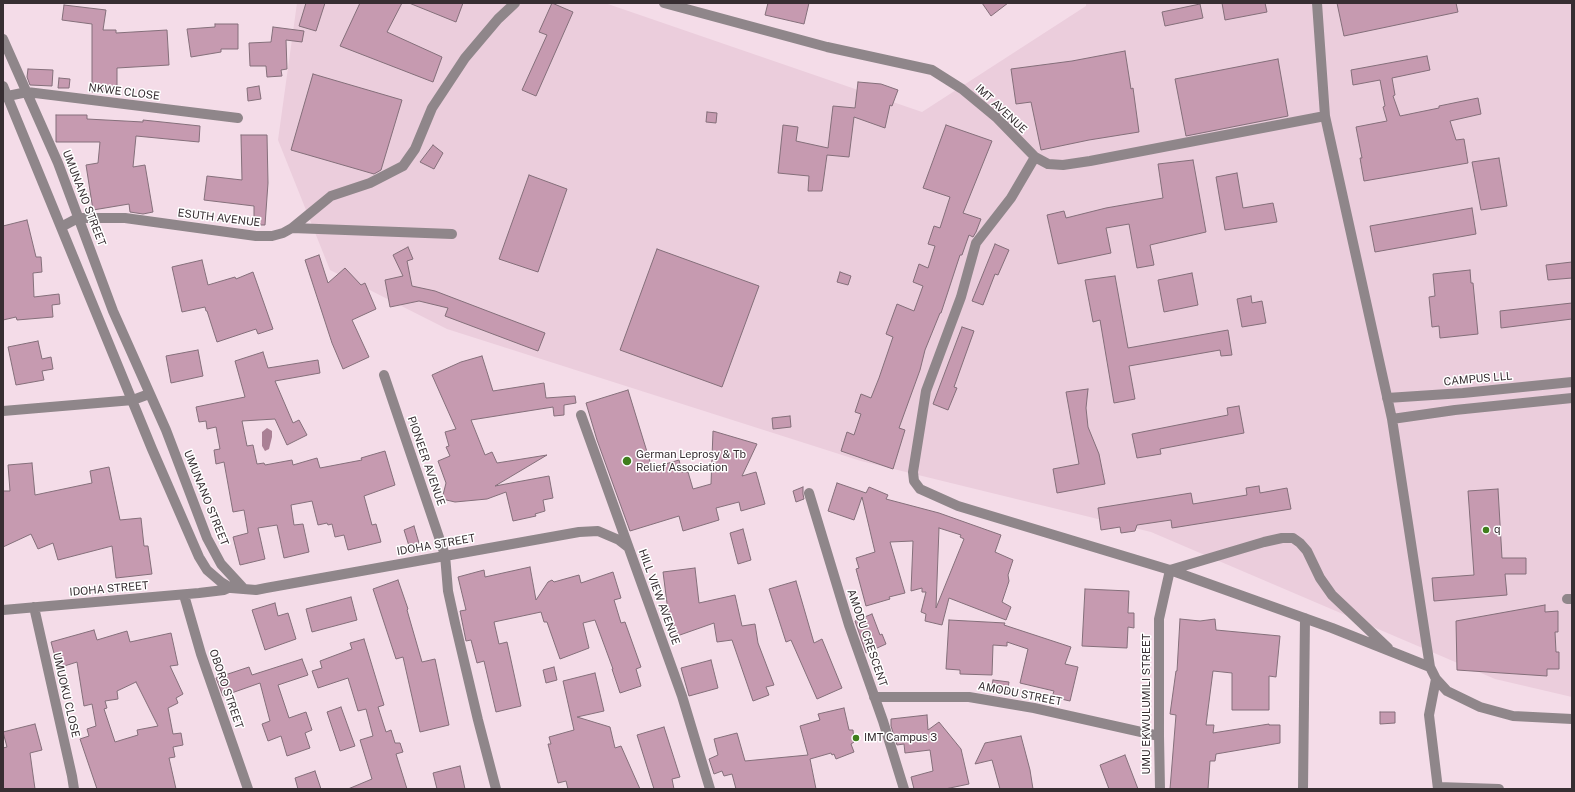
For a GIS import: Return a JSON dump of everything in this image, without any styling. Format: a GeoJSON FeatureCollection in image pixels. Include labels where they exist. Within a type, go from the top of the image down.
{"type":"FeatureCollection","features":[{"type":"Feature","properties":{"kind":"street","name":"ESUTH AVENUE"},"geometry":{"type":"LineString","coordinates":[[78,218],[125,218],[256,236],[272,236],[283,233],[292,228],[331,196],[370,183],[403,166],[415,150],[432,108],[464,58],[498,19],[515,3]]}},
{"type":"Feature","properties":{"kind":"street","name":"IMT AVENUE"},"geometry":{"type":"LineString","coordinates":[[664,3],[827,47],[932,70],[950,80],[980,103],[997,118],[1034,157],[1048,164],[1054,165],[1090,161],[1325,116]]}},
{"type":"Feature","properties":{"kind":"street"},"geometry":{"type":"LineString","coordinates":[[1317,3],[1325,116],[1392,419],[1430,667],[1436,679],[1447,691],[1480,707],[1513,716],[1572,720]]}},
{"type":"Feature","properties":{"kind":"street","name":"UMUNANO STREET"},"geometry":{"type":"LineString","coordinates":[[3,39],[58,163],[113,310],[166,430],[207,538],[221,564],[238,587]]}},
{"type":"Feature","properties":{"kind":"street"},"geometry":{"type":"LineString","coordinates":[[3,86],[5,96],[61,227],[152,449],[203,564],[212,575],[238,587]]}},
{"type":"Feature","properties":{"kind":"street","name":"NKWE CLOSE"},"geometry":{"type":"LineString","coordinates":[[5,96],[27,92],[238,118]]}},
{"type":"Feature","properties":{"kind":"street"},"geometry":{"type":"LineString","coordinates":[[1034,157],[1011,198],[976,243],[961,297],[926,391],[913,472],[914,481],[920,488],[958,506],[1170,570],[1305,618],[1430,667]]}},
{"type":"Feature","properties":{"kind":"street"},"geometry":{"type":"LineString","coordinates":[[61,227],[78,218]]}},
{"type":"Feature","properties":{"kind":"street"},"geometry":{"type":"LineString","coordinates":[[292,228],[452,234]]}},
{"type":"Feature","properties":{"kind":"street","name":"PIONEER AVENUE"},"geometry":{"type":"LineString","coordinates":[[384,375],[445,555],[448,591],[478,720],[496,789]]}},
{"type":"Feature","properties":{"kind":"street","name":"CAMPUS LLL"},"geometry":{"type":"LineString","coordinates":[[1387,398],[1463,393],[1572,382]]}},
{"type":"Feature","properties":{"kind":"street"},"geometry":{"type":"LineString","coordinates":[[3,412],[133,400],[149,394]]}},
{"type":"Feature","properties":{"kind":"street"},"geometry":{"type":"LineString","coordinates":[[1392,419],[1455,410],[1572,398]]}},
{"type":"Feature","properties":{"kind":"street","name":"HILL VIEW AVENUE"},"geometry":{"type":"LineString","coordinates":[[582,415],[682,696],[698,744],[710,789]]}},
{"type":"Feature","properties":{"kind":"street","name":"AMODU CRESCENT"},"geometry":{"type":"LineString","coordinates":[[809,493],[849,625],[904,789]]}},
{"type":"Feature","properties":{"kind":"street","name":"IDOHA STREET"},"geometry":{"type":"LineString","coordinates":[[3,610],[184,595],[238,587],[273,587],[579,532],[598,531],[608,534],[628,547]]}},
{"type":"Feature","properties":{"kind":"street"},"geometry":{"type":"LineString","coordinates":[[1170,570],[1264,542],[1282,538],[1293,538],[1307,551],[1320,578],[1332,595],[1392,652]]}},
{"type":"Feature","properties":{"kind":"street","name":"UMU EKWULUMILI STREET"},"geometry":{"type":"LineString","coordinates":[[1160,789],[1158,736],[1159,619],[1170,570]]}},
{"type":"Feature","properties":{"kind":"street","name":"OBORO STREET"},"geometry":{"type":"LineString","coordinates":[[184,595],[201,654],[248,789]]}},
{"type":"Feature","properties":{"kind":"street","name":"UMUOKU CLOSE"},"geometry":{"type":"LineString","coordinates":[[34,607],[74,789]]}},
{"type":"Feature","properties":{"kind":"street"},"geometry":{"type":"LineString","coordinates":[[1303,789],[1305,618]]}},
{"type":"Feature","properties":{"kind":"street"},"geometry":{"type":"LineString","coordinates":[[1436,679],[1429,715],[1438,788],[1499,789]]}},
{"type":"Feature","properties":{"kind":"street","name":"AMODU STREET"},"geometry":{"type":"LineString","coordinates":[[874,697],[969,697],[1034,708],[1158,736]]}},
{"type":"Feature","properties":{"kind":"shaded area"},"geometry":{"type":"Polygon","coordinates":[[[297,3],[605,3],[922,112],[1086,6],[1086,3],[1572,3],[1572,697],[1495,679],[1151,532],[861,461],[447,329],[330,270],[278,140],[297,3]]]}},
{"type":"Feature","properties":{"kind":"shaded area"},"geometry":{"type":"Polygon","coordinates":[[[267,428],[272,431],[272,437],[269,449],[265,451],[262,446],[262,432],[267,428]]]}},
{"type":"Feature","properties":{"kind":"building"},"geometry":{"type":"Polygon","coordinates":[[[306,3],[325,3],[316,31],[299,26],[306,3]]]}},
{"type":"Feature","properties":{"kind":"building"},"geometry":{"type":"Polygon","coordinates":[[[360,3],[402,3],[387,32],[442,57],[433,82],[340,46],[360,3]]]}},
{"type":"Feature","properties":{"kind":"building"},"geometry":{"type":"Polygon","coordinates":[[[409,3],[463,3],[456,22],[409,3]]]}},
{"type":"Feature","properties":{"kind":"building"},"geometry":{"type":"Polygon","coordinates":[[[552,3],[573,12],[536,96],[522,90],[547,35],[539,32],[552,3]]]}},
{"type":"Feature","properties":{"kind":"building"},"geometry":{"type":"Polygon","coordinates":[[[768,3],[809,3],[804,24],[765,15],[768,3]]]}},
{"type":"Feature","properties":{"kind":"building"},"geometry":{"type":"Polygon","coordinates":[[[982,3],[1008,3],[991,16],[982,3]]]}},
{"type":"Feature","properties":{"kind":"building"},"geometry":{"type":"Polygon","coordinates":[[[1222,3],[1265,3],[1267,12],[1225,20],[1222,3]]]}},
{"type":"Feature","properties":{"kind":"building"},"geometry":{"type":"Polygon","coordinates":[[[1337,3],[1456,3],[1458,12],[1344,36],[1337,3]]]}},
{"type":"Feature","properties":{"kind":"building"},"geometry":{"type":"Polygon","coordinates":[[[1200,4],[1203,18],[1165,26],[1162,12],[1200,4]]]}},
{"type":"Feature","properties":{"kind":"building"},"geometry":{"type":"Polygon","coordinates":[[[64,5],[106,10],[103,30],[116,30],[116,33],[167,30],[169,65],[117,68],[117,91],[92,92],[92,24],[62,20],[64,5]]]}},
{"type":"Feature","properties":{"kind":"building"},"geometry":{"type":"Polygon","coordinates":[[[215,24],[238,24],[238,49],[221,49],[221,52],[191,57],[187,29],[215,27],[215,24]]]}},
{"type":"Feature","properties":{"kind":"building"},"geometry":{"type":"Polygon","coordinates":[[[273,27],[304,31],[302,42],[286,40],[287,69],[281,70],[282,76],[267,77],[266,66],[250,66],[249,43],[271,42],[273,27]]]}},
{"type":"Feature","properties":{"kind":"building"},"geometry":{"type":"Polygon","coordinates":[[[1125,51],[1131,89],[1133,88],[1139,132],[1041,150],[1031,102],[1016,104],[1011,69],[1072,61],[1125,51]]]}},
{"type":"Feature","properties":{"kind":"building"},"geometry":{"type":"Polygon","coordinates":[[[1427,56],[1430,70],[1392,78],[1395,95],[1393,96],[1400,116],[1478,98],[1481,114],[1450,121],[1456,140],[1464,139],[1468,163],[1364,181],[1360,158],[1362,158],[1356,127],[1387,121],[1383,107],[1385,106],[1380,80],[1353,85],[1351,70],[1427,56]]]}},
{"type":"Feature","properties":{"kind":"building"},"geometry":{"type":"Polygon","coordinates":[[[1278,59],[1288,116],[1186,136],[1175,79],[1278,59]]]}},
{"type":"Feature","properties":{"kind":"building"},"geometry":{"type":"Polygon","coordinates":[[[28,69],[53,70],[52,86],[30,85],[27,77],[28,69]]]}},
{"type":"Feature","properties":{"kind":"building"},"geometry":{"type":"Polygon","coordinates":[[[313,74],[402,100],[381,170],[374,174],[291,150],[313,74]]]}},
{"type":"Feature","properties":{"kind":"building"},"geometry":{"type":"Polygon","coordinates":[[[59,78],[70,79],[69,88],[58,88],[59,78]]]}},
{"type":"Feature","properties":{"kind":"building"},"geometry":{"type":"Polygon","coordinates":[[[858,82],[881,84],[898,90],[892,106],[890,105],[885,128],[854,117],[849,157],[827,155],[822,191],[808,191],[809,176],[778,173],[783,125],[798,127],[796,141],[828,148],[833,106],[855,108],[858,82]]]}},
{"type":"Feature","properties":{"kind":"building"},"geometry":{"type":"Polygon","coordinates":[[[259,86],[261,99],[248,101],[247,88],[259,86]]]}},
{"type":"Feature","properties":{"kind":"building"},"geometry":{"type":"Polygon","coordinates":[[[707,112],[717,113],[716,123],[706,122],[707,112]]]}},
{"type":"Feature","properties":{"kind":"building"},"geometry":{"type":"Polygon","coordinates":[[[56,115],[87,115],[87,119],[143,122],[143,120],[200,126],[199,142],[136,136],[133,167],[145,165],[153,212],[143,214],[130,212],[129,204],[93,210],[86,165],[98,163],[100,142],[56,142],[56,115]]]}},
{"type":"Feature","properties":{"kind":"building"},"geometry":{"type":"Polygon","coordinates":[[[946,125],[992,141],[963,213],[981,219],[973,237],[969,235],[962,255],[960,255],[941,313],[925,350],[920,370],[899,428],[905,430],[893,469],[841,451],[847,432],[854,435],[861,414],[855,412],[861,394],[871,398],[879,378],[893,337],[886,334],[897,304],[914,311],[923,286],[913,282],[919,264],[928,268],[935,246],[928,244],[934,226],[940,228],[950,197],[923,188],[946,125]]]}},
{"type":"Feature","properties":{"kind":"building"},"geometry":{"type":"Polygon","coordinates":[[[241,135],[267,135],[268,183],[265,225],[254,225],[254,206],[204,200],[207,176],[242,180],[241,135]]]}},
{"type":"Feature","properties":{"kind":"building"},"geometry":{"type":"Polygon","coordinates":[[[433,145],[443,153],[434,169],[420,162],[433,145]]]}},
{"type":"Feature","properties":{"kind":"building"},"geometry":{"type":"Polygon","coordinates":[[[1499,158],[1507,206],[1481,210],[1472,162],[1499,158]]]}},
{"type":"Feature","properties":{"kind":"building"},"geometry":{"type":"Polygon","coordinates":[[[1193,160],[1206,232],[1150,245],[1154,265],[1137,268],[1129,224],[1106,228],[1111,253],[1058,264],[1047,215],[1064,211],[1066,218],[1106,208],[1163,198],[1158,164],[1193,160]]]}},
{"type":"Feature","properties":{"kind":"building"},"geometry":{"type":"Polygon","coordinates":[[[1237,173],[1243,208],[1273,203],[1277,222],[1225,230],[1216,177],[1237,173]]]}},
{"type":"Feature","properties":{"kind":"building"},"geometry":{"type":"Polygon","coordinates":[[[529,175],[567,189],[538,272],[499,259],[529,175]]]}},
{"type":"Feature","properties":{"kind":"building"},"geometry":{"type":"Polygon","coordinates":[[[1472,208],[1476,234],[1375,252],[1370,226],[1472,208]]]}},
{"type":"Feature","properties":{"kind":"building"},"geometry":{"type":"Polygon","coordinates":[[[27,220],[36,257],[41,257],[42,272],[33,273],[34,297],[59,294],[60,304],[52,305],[53,317],[17,320],[16,317],[3,320],[3,226],[27,220]]]}},
{"type":"Feature","properties":{"kind":"building"},"geometry":{"type":"Polygon","coordinates":[[[995,244],[1009,250],[998,275],[995,274],[983,305],[972,301],[995,244]]]}},
{"type":"Feature","properties":{"kind":"building"},"geometry":{"type":"Polygon","coordinates":[[[408,247],[413,259],[407,261],[412,286],[435,291],[545,333],[538,351],[445,316],[448,308],[419,301],[390,307],[385,280],[403,276],[393,255],[408,247]]]}},
{"type":"Feature","properties":{"kind":"building"},"geometry":{"type":"Polygon","coordinates":[[[657,249],[759,286],[722,387],[620,350],[657,249]]]}},
{"type":"Feature","properties":{"kind":"building"},"geometry":{"type":"Polygon","coordinates":[[[319,255],[328,283],[345,268],[361,285],[365,283],[376,309],[352,320],[369,357],[343,369],[332,343],[305,260],[319,255]]]}},
{"type":"Feature","properties":{"kind":"building"},"geometry":{"type":"Polygon","coordinates":[[[202,260],[208,285],[235,277],[236,279],[253,272],[273,329],[258,334],[256,329],[217,342],[205,307],[182,312],[172,267],[202,260]]]}},
{"type":"Feature","properties":{"kind":"building"},"geometry":{"type":"Polygon","coordinates":[[[1572,262],[1572,278],[1548,280],[1546,265],[1572,262]]]}},
{"type":"Feature","properties":{"kind":"building"},"geometry":{"type":"Polygon","coordinates":[[[1470,270],[1471,283],[1473,283],[1478,334],[1440,338],[1439,326],[1432,327],[1429,297],[1435,296],[1433,274],[1470,270]]]}},
{"type":"Feature","properties":{"kind":"building"},"geometry":{"type":"Polygon","coordinates":[[[840,272],[851,276],[848,285],[837,282],[840,272]]]}},
{"type":"Feature","properties":{"kind":"building"},"geometry":{"type":"Polygon","coordinates":[[[1192,273],[1198,305],[1164,312],[1158,280],[1192,273]]]}},
{"type":"Feature","properties":{"kind":"building"},"geometry":{"type":"Polygon","coordinates":[[[1115,276],[1128,348],[1228,330],[1232,355],[1221,356],[1220,350],[1129,366],[1135,399],[1114,403],[1100,320],[1093,322],[1085,280],[1115,276]]]}},
{"type":"Feature","properties":{"kind":"building"},"geometry":{"type":"Polygon","coordinates":[[[1251,296],[1252,303],[1262,301],[1266,323],[1242,327],[1237,299],[1251,296]]]}},
{"type":"Feature","properties":{"kind":"building"},"geometry":{"type":"Polygon","coordinates":[[[1572,303],[1572,319],[1501,328],[1500,311],[1572,303]]]}},
{"type":"Feature","properties":{"kind":"building"},"geometry":{"type":"Polygon","coordinates":[[[962,327],[974,331],[954,387],[957,388],[948,410],[933,404],[962,327]]]}},
{"type":"Feature","properties":{"kind":"building"},"geometry":{"type":"Polygon","coordinates":[[[38,341],[42,359],[51,357],[53,369],[42,371],[44,380],[16,385],[8,347],[38,341]]]}},
{"type":"Feature","properties":{"kind":"building"},"geometry":{"type":"Polygon","coordinates":[[[198,350],[203,376],[171,383],[166,356],[198,350]]]}},
{"type":"Feature","properties":{"kind":"building"},"geometry":{"type":"Polygon","coordinates":[[[263,352],[268,368],[318,360],[320,373],[275,381],[293,423],[299,420],[307,435],[287,445],[275,419],[242,421],[247,446],[253,445],[257,464],[264,463],[265,465],[292,460],[293,465],[317,458],[320,468],[362,460],[361,458],[385,451],[395,485],[364,496],[372,525],[376,524],[381,542],[348,550],[344,535],[335,537],[332,524],[328,525],[327,523],[318,525],[312,501],[291,505],[294,525],[303,524],[309,552],[284,558],[277,525],[258,528],[265,559],[240,565],[233,537],[248,533],[244,510],[233,512],[224,462],[216,464],[214,450],[220,449],[216,427],[207,429],[206,421],[199,422],[196,407],[245,397],[235,361],[263,352]]]}},
{"type":"Feature","properties":{"kind":"building"},"geometry":{"type":"Polygon","coordinates":[[[482,356],[493,391],[544,383],[546,398],[575,396],[576,403],[564,405],[564,415],[554,416],[553,407],[471,420],[485,455],[492,452],[497,463],[547,455],[495,486],[549,476],[553,498],[543,500],[545,511],[535,514],[536,516],[513,521],[506,492],[487,499],[455,502],[442,499],[446,483],[438,461],[450,456],[446,447],[449,446],[445,432],[456,429],[432,375],[461,362],[482,356]]]}},
{"type":"Feature","properties":{"kind":"building"},"geometry":{"type":"Polygon","coordinates":[[[1088,389],[1086,408],[1088,427],[1099,454],[1105,484],[1057,493],[1053,469],[1079,464],[1066,392],[1088,389]]]}},
{"type":"Feature","properties":{"kind":"building"},"geometry":{"type":"Polygon","coordinates":[[[628,390],[652,468],[679,460],[682,472],[688,472],[693,489],[711,484],[713,431],[757,444],[742,476],[756,472],[765,504],[741,511],[739,502],[716,508],[719,520],[683,531],[679,516],[630,531],[597,440],[586,403],[628,390]]]}},
{"type":"Feature","properties":{"kind":"building"},"geometry":{"type":"Polygon","coordinates":[[[1239,406],[1244,433],[1160,449],[1161,454],[1137,458],[1132,434],[1228,415],[1227,408],[1239,406]]]}},
{"type":"Feature","properties":{"kind":"building"},"geometry":{"type":"Polygon","coordinates":[[[790,416],[791,427],[773,429],[772,418],[790,416]]]}},
{"type":"Feature","properties":{"kind":"building"},"geometry":{"type":"Polygon","coordinates":[[[32,463],[35,495],[92,483],[90,471],[109,467],[120,520],[141,518],[144,546],[148,546],[152,574],[116,578],[112,546],[58,560],[53,543],[38,549],[31,534],[3,547],[3,491],[10,491],[8,465],[32,463]]]}},
{"type":"Feature","properties":{"kind":"building"},"geometry":{"type":"Polygon","coordinates":[[[837,483],[866,493],[869,487],[888,495],[886,499],[939,513],[1001,535],[995,552],[1013,560],[1008,575],[1009,581],[1002,602],[1011,607],[1006,620],[949,598],[942,625],[925,621],[926,614],[921,612],[926,592],[922,592],[922,588],[911,591],[913,541],[890,542],[905,593],[889,597],[890,599],[866,606],[856,569],[859,568],[856,558],[875,552],[862,497],[854,520],[828,511],[837,483]],[[939,528],[936,608],[964,539],[960,537],[961,535],[939,528]]]}},
{"type":"Feature","properties":{"kind":"building"},"geometry":{"type":"Polygon","coordinates":[[[1259,486],[1260,493],[1287,488],[1291,509],[1172,528],[1171,520],[1137,525],[1135,531],[1121,533],[1120,527],[1101,530],[1098,508],[1191,493],[1193,504],[1247,495],[1246,488],[1259,486]]]}},
{"type":"Feature","properties":{"kind":"building"},"geometry":{"type":"Polygon","coordinates":[[[803,487],[804,499],[796,502],[793,491],[803,487]]]}},
{"type":"Feature","properties":{"kind":"building"},"geometry":{"type":"Polygon","coordinates":[[[1498,489],[1502,558],[1526,558],[1526,574],[1505,574],[1507,595],[1434,601],[1432,578],[1474,575],[1468,491],[1498,489]]]}},
{"type":"Feature","properties":{"kind":"building"},"geometry":{"type":"Polygon","coordinates":[[[414,526],[419,543],[409,546],[404,530],[414,526]]]}},
{"type":"Feature","properties":{"kind":"building"},"geometry":{"type":"Polygon","coordinates":[[[743,529],[751,560],[738,564],[730,533],[743,529]]]}},
{"type":"Feature","properties":{"kind":"building"},"geometry":{"type":"Polygon","coordinates":[[[530,567],[536,600],[548,582],[552,580],[554,582],[579,575],[581,583],[613,572],[621,598],[614,600],[621,623],[625,622],[641,667],[636,669],[641,686],[620,693],[595,620],[583,623],[589,648],[560,659],[547,622],[544,622],[541,612],[494,622],[499,644],[507,642],[521,706],[496,712],[484,661],[477,663],[471,640],[466,641],[460,611],[466,610],[458,577],[484,570],[485,577],[530,567]]]}},
{"type":"Feature","properties":{"kind":"building"},"geometry":{"type":"Polygon","coordinates":[[[695,568],[699,603],[735,595],[742,626],[755,624],[758,643],[774,685],[766,687],[769,695],[753,701],[732,640],[717,642],[714,623],[677,636],[671,619],[669,619],[663,572],[695,568]]]}},
{"type":"Feature","properties":{"kind":"building"},"geometry":{"type":"Polygon","coordinates":[[[398,580],[408,609],[407,610],[422,662],[435,659],[449,725],[420,732],[403,657],[396,659],[373,589],[398,580]]]}},
{"type":"Feature","properties":{"kind":"building"},"geometry":{"type":"Polygon","coordinates":[[[796,581],[814,643],[822,639],[842,688],[817,699],[791,640],[786,642],[769,589],[796,581]]]}},
{"type":"Feature","properties":{"kind":"building"},"geometry":{"type":"Polygon","coordinates":[[[1085,589],[1129,591],[1128,613],[1134,613],[1134,628],[1128,627],[1127,648],[1082,646],[1085,589]]]}},
{"type":"Feature","properties":{"kind":"building"},"geometry":{"type":"Polygon","coordinates":[[[351,597],[357,620],[312,632],[306,609],[351,597]]]}},
{"type":"Feature","properties":{"kind":"building"},"geometry":{"type":"Polygon","coordinates":[[[275,603],[278,616],[288,613],[296,639],[265,650],[252,610],[275,603]]]}},
{"type":"Feature","properties":{"kind":"building"},"geometry":{"type":"Polygon","coordinates":[[[1545,605],[1545,612],[1558,611],[1558,632],[1555,632],[1556,652],[1559,652],[1559,669],[1547,669],[1547,676],[1457,670],[1456,621],[1545,605]]]}},
{"type":"Feature","properties":{"kind":"building"},"geometry":{"type":"Polygon","coordinates":[[[872,614],[880,635],[882,634],[886,644],[866,653],[855,621],[872,614]]]}},
{"type":"Feature","properties":{"kind":"building"},"geometry":{"type":"Polygon","coordinates":[[[1180,619],[1200,621],[1215,619],[1216,630],[1280,636],[1276,677],[1269,676],[1269,710],[1232,710],[1232,673],[1213,671],[1206,725],[1214,725],[1213,733],[1269,724],[1280,725],[1280,743],[1216,754],[1215,761],[1210,761],[1208,789],[1170,789],[1176,715],[1170,714],[1177,671],[1180,619]]]}},
{"type":"Feature","properties":{"kind":"building"},"geometry":{"type":"Polygon","coordinates":[[[949,620],[1005,623],[1004,625],[1071,647],[1065,664],[1078,667],[1070,701],[1052,697],[1054,691],[1020,683],[1028,649],[1007,642],[1007,646],[993,645],[992,675],[960,674],[960,670],[946,669],[949,620]]]}},
{"type":"Feature","properties":{"kind":"building"},"geometry":{"type":"Polygon","coordinates":[[[94,630],[97,640],[127,631],[130,642],[171,633],[178,665],[170,666],[183,694],[176,698],[178,703],[168,708],[173,734],[181,733],[183,745],[173,747],[175,757],[169,758],[176,789],[97,789],[80,739],[89,736],[87,729],[96,726],[92,704],[84,706],[77,662],[58,668],[51,642],[94,630]],[[136,682],[117,691],[118,699],[105,701],[107,708],[104,709],[115,742],[138,735],[137,730],[158,726],[136,682]]]}},
{"type":"Feature","properties":{"kind":"building"},"geometry":{"type":"Polygon","coordinates":[[[364,639],[384,705],[378,707],[386,732],[391,730],[395,743],[400,743],[403,752],[396,754],[407,789],[348,789],[372,779],[360,740],[373,736],[366,709],[358,711],[348,678],[318,688],[312,671],[322,668],[320,661],[352,649],[350,643],[364,639]]]}},
{"type":"Feature","properties":{"kind":"building"},"geometry":{"type":"Polygon","coordinates":[[[302,659],[308,675],[278,685],[289,718],[306,712],[312,730],[305,733],[310,748],[287,756],[281,736],[268,741],[262,724],[270,721],[260,683],[223,696],[216,678],[249,667],[252,675],[302,659]]]}},
{"type":"Feature","properties":{"kind":"building"},"geometry":{"type":"Polygon","coordinates":[[[711,660],[718,688],[689,696],[681,668],[711,660]]]}},
{"type":"Feature","properties":{"kind":"building"},"geometry":{"type":"Polygon","coordinates":[[[554,667],[557,680],[546,683],[543,670],[554,667]]]}},
{"type":"Feature","properties":{"kind":"building"},"geometry":{"type":"Polygon","coordinates":[[[595,673],[604,711],[577,717],[610,727],[615,748],[621,746],[640,789],[568,789],[566,781],[558,783],[548,744],[551,744],[549,737],[574,730],[563,681],[595,673]]]}},
{"type":"Feature","properties":{"kind":"building"},"geometry":{"type":"Polygon","coordinates":[[[993,680],[1009,682],[1007,694],[991,691],[993,680]]]}},
{"type":"Feature","properties":{"kind":"building"},"geometry":{"type":"Polygon","coordinates":[[[341,707],[355,746],[340,751],[327,712],[341,707]]]}},
{"type":"Feature","properties":{"kind":"building"},"geometry":{"type":"Polygon","coordinates":[[[844,708],[849,730],[853,730],[854,742],[851,744],[854,752],[836,759],[834,754],[832,755],[831,753],[810,759],[816,789],[736,789],[732,774],[724,776],[722,771],[714,774],[709,759],[718,755],[714,739],[737,733],[745,761],[808,755],[800,726],[820,720],[818,714],[844,708]]]}},
{"type":"Feature","properties":{"kind":"building"},"geometry":{"type":"Polygon","coordinates":[[[1380,712],[1395,712],[1395,723],[1380,724],[1380,712]]]}},
{"type":"Feature","properties":{"kind":"building"},"geometry":{"type":"Polygon","coordinates":[[[927,715],[928,730],[939,722],[961,749],[969,784],[945,789],[914,789],[911,777],[933,771],[930,750],[905,753],[904,744],[897,745],[891,726],[891,719],[927,715]]]}},
{"type":"Feature","properties":{"kind":"building"},"geometry":{"type":"Polygon","coordinates":[[[35,724],[42,750],[30,753],[35,789],[3,789],[3,748],[7,747],[3,732],[35,724]]]}},
{"type":"Feature","properties":{"kind":"building"},"geometry":{"type":"Polygon","coordinates":[[[664,727],[680,777],[672,779],[674,789],[654,789],[637,735],[664,727]]]}},
{"type":"Feature","properties":{"kind":"building"},"geometry":{"type":"Polygon","coordinates":[[[1021,736],[1030,770],[1033,789],[1000,789],[992,760],[975,764],[985,743],[1021,736]]]}},
{"type":"Feature","properties":{"kind":"building"},"geometry":{"type":"Polygon","coordinates":[[[1125,755],[1138,789],[1109,789],[1100,765],[1125,755]]]}},
{"type":"Feature","properties":{"kind":"building"},"geometry":{"type":"Polygon","coordinates":[[[460,766],[465,789],[437,789],[433,773],[460,766]]]}},
{"type":"Feature","properties":{"kind":"building"},"geometry":{"type":"Polygon","coordinates":[[[315,771],[321,789],[298,789],[295,778],[315,771]]]}},
{"type":"Feature","properties":{"kind":"place","name":"German Leprosy & Tb Relief Association"},"geometry":{"type":"Point","coordinates":[627,461]}},
{"type":"Feature","properties":{"kind":"place","name":"q"},"geometry":{"type":"Point","coordinates":[1486,530]}},
{"type":"Feature","properties":{"kind":"place","name":"IMT Campus 3"},"geometry":{"type":"Point","coordinates":[856,738]}}]}
